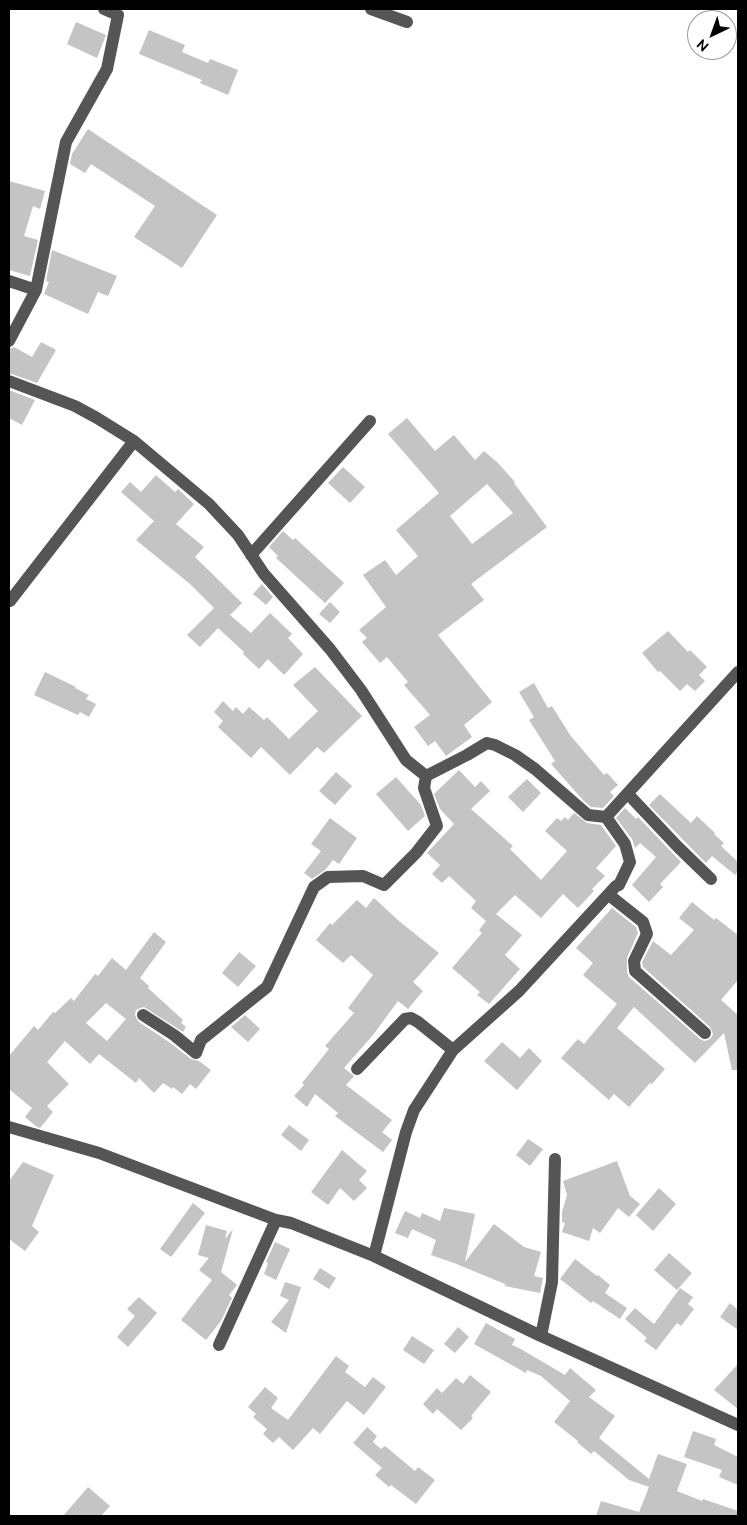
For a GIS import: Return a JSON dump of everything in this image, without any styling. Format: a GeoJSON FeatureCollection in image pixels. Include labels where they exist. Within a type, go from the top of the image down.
{"type":"FeatureCollection","features":[{"type":"Feature","properties":{"kind":"street"},"geometry":{"type":"LineString","coordinates":[[9,341],[36,290],[66,142],[107,70],[118,15],[104,9]]}},
{"type":"Feature","properties":{"kind":"street"},"geometry":{"type":"LineString","coordinates":[[371,9],[406,22]]}},
{"type":"Feature","properties":{"kind":"street"},"geometry":{"type":"LineString","coordinates":[[9,281],[36,290]]}},
{"type":"Feature","properties":{"kind":"street"},"geometry":{"type":"LineString","coordinates":[[9,381],[75,406],[97,418],[134,441],[209,504],[230,525],[264,574],[330,649],[361,690],[406,760],[426,776]]}},
{"type":"Feature","properties":{"kind":"street"},"geometry":{"type":"LineString","coordinates":[[251,555],[370,421]]}},
{"type":"Feature","properties":{"kind":"street"},"geometry":{"type":"LineString","coordinates":[[10,601],[134,441]]}},
{"type":"Feature","properties":{"kind":"street"},"geometry":{"type":"LineString","coordinates":[[606,817],[738,672]]}},
{"type":"Feature","properties":{"kind":"street"},"geometry":{"type":"LineString","coordinates":[[374,1256],[406,1132],[414,1110],[453,1050],[519,991],[619,885],[630,862],[625,844],[606,817],[588,814],[516,755],[495,745],[487,743],[426,776]]}},
{"type":"Feature","properties":{"kind":"street"},"geometry":{"type":"LineString","coordinates":[[143,1015],[174,1035],[196,1053],[201,1040],[267,987],[314,887],[328,877],[363,876],[384,885],[416,853],[437,826],[424,788],[426,776]]}},
{"type":"Feature","properties":{"kind":"street"},"geometry":{"type":"LineString","coordinates":[[628,794],[711,879]]}},
{"type":"Feature","properties":{"kind":"street"},"geometry":{"type":"LineString","coordinates":[[609,895],[643,922],[647,934],[634,961],[635,971],[704,1032]]}},
{"type":"Feature","properties":{"kind":"street"},"geometry":{"type":"LineString","coordinates":[[358,1069],[405,1019],[411,1018],[418,1022],[453,1050]]}},
{"type":"Feature","properties":{"kind":"street"},"geometry":{"type":"LineString","coordinates":[[9,1127],[99,1153],[374,1256],[540,1336],[738,1425]]}},
{"type":"Feature","properties":{"kind":"street"},"geometry":{"type":"LineString","coordinates":[[540,1336],[552,1282],[555,1159]]}},
{"type":"Feature","properties":{"kind":"street"},"geometry":{"type":"LineString","coordinates":[[219,1345],[276,1220]]}},
{"type":"Feature","properties":{"kind":"building"},"geometry":{"type":"Polygon","coordinates":[[[76,22],[106,35],[97,58],[67,44],[76,22]]]}},
{"type":"Feature","properties":{"kind":"building"},"geometry":{"type":"Polygon","coordinates":[[[149,30],[185,45],[182,52],[208,63],[210,59],[238,70],[228,95],[200,83],[202,80],[139,54],[149,30]]]}},
{"type":"Feature","properties":{"kind":"building"},"geometry":{"type":"Polygon","coordinates":[[[88,129],[217,215],[182,268],[134,237],[155,206],[91,164],[85,173],[70,164],[72,154],[88,129]]]}},
{"type":"Feature","properties":{"kind":"building"},"geometry":{"type":"Polygon","coordinates":[[[9,181],[45,191],[40,209],[33,206],[24,236],[38,240],[30,276],[9,270],[9,181]]]}},
{"type":"Feature","properties":{"kind":"building"},"geometry":{"type":"Polygon","coordinates":[[[52,250],[117,276],[108,296],[98,292],[88,314],[44,294],[49,282],[46,281],[52,250]]]}},
{"type":"Feature","properties":{"kind":"building"},"geometry":{"type":"Polygon","coordinates":[[[41,342],[56,350],[37,383],[9,373],[9,349],[14,347],[32,357],[41,342]]]}},
{"type":"Feature","properties":{"kind":"building"},"geometry":{"type":"Polygon","coordinates":[[[9,390],[35,400],[22,425],[9,418],[9,390]]]}},
{"type":"Feature","properties":{"kind":"building"},"geometry":{"type":"Polygon","coordinates":[[[407,418],[435,451],[454,435],[475,460],[484,451],[515,482],[547,527],[471,584],[484,600],[438,635],[492,702],[464,725],[472,737],[446,756],[435,741],[428,746],[414,727],[430,715],[404,685],[408,682],[387,657],[380,663],[362,642],[367,638],[359,630],[386,607],[363,575],[385,560],[396,575],[418,556],[396,530],[439,493],[388,434],[407,418]],[[487,484],[450,516],[472,544],[513,513],[487,484]]]}},
{"type":"Feature","properties":{"kind":"building"},"geometry":{"type":"Polygon","coordinates":[[[343,467],[365,487],[350,503],[328,483],[343,467]]]}},
{"type":"Feature","properties":{"kind":"building"},"geometry":{"type":"Polygon","coordinates":[[[156,475],[175,492],[178,489],[194,504],[176,524],[204,547],[195,557],[242,603],[230,615],[251,633],[270,613],[292,634],[288,638],[303,654],[284,675],[268,659],[259,669],[218,628],[200,647],[187,635],[214,608],[190,584],[136,540],[154,521],[121,492],[130,482],[141,492],[156,475]]]}},
{"type":"Feature","properties":{"kind":"building"},"geometry":{"type":"Polygon","coordinates":[[[283,531],[293,540],[295,538],[344,583],[325,603],[276,558],[278,556],[269,547],[283,531]]]}},
{"type":"Feature","properties":{"kind":"building"},"geometry":{"type":"Polygon","coordinates":[[[262,584],[273,597],[266,605],[253,594],[262,584]]]}},
{"type":"Feature","properties":{"kind":"building"},"geometry":{"type":"Polygon","coordinates":[[[330,602],[340,612],[330,623],[319,614],[330,602]]]}},
{"type":"Feature","properties":{"kind":"building"},"geometry":{"type":"Polygon","coordinates":[[[668,631],[688,652],[690,650],[707,667],[699,675],[705,681],[695,691],[687,684],[680,691],[660,671],[658,672],[642,653],[668,631]]]}},
{"type":"Feature","properties":{"kind":"building"},"geometry":{"type":"Polygon","coordinates":[[[315,667],[362,716],[324,753],[317,747],[290,775],[261,747],[251,758],[218,727],[223,721],[214,712],[223,701],[233,711],[236,707],[243,714],[249,707],[264,720],[267,717],[289,739],[318,711],[293,685],[315,667]]]}},
{"type":"Feature","properties":{"kind":"building"},"geometry":{"type":"Polygon","coordinates":[[[45,672],[89,695],[86,699],[96,704],[89,717],[80,712],[78,715],[34,695],[45,672]]]}},
{"type":"Feature","properties":{"kind":"building"},"geometry":{"type":"Polygon","coordinates":[[[534,683],[548,708],[552,706],[570,735],[604,775],[607,773],[618,785],[610,792],[614,796],[603,808],[591,807],[551,764],[555,761],[529,720],[534,717],[519,692],[534,683]]]}},
{"type":"Feature","properties":{"kind":"building"},"geometry":{"type":"Polygon","coordinates":[[[459,770],[475,787],[481,781],[490,791],[471,809],[513,846],[510,849],[541,880],[567,851],[545,831],[557,818],[561,821],[565,817],[568,820],[574,813],[587,823],[601,825],[616,846],[596,868],[605,876],[592,889],[594,891],[578,908],[563,894],[541,918],[515,895],[496,914],[522,935],[505,955],[520,969],[489,1004],[477,995],[480,992],[452,968],[482,933],[479,930],[486,921],[471,908],[476,901],[449,876],[442,883],[432,874],[440,865],[427,853],[454,824],[440,809],[434,794],[459,770]]]}},
{"type":"Feature","properties":{"kind":"building"},"geometry":{"type":"Polygon","coordinates":[[[336,772],[352,786],[335,805],[319,791],[336,772]]]}},
{"type":"Feature","properties":{"kind":"building"},"geometry":{"type":"Polygon","coordinates":[[[396,777],[421,805],[425,816],[408,831],[376,794],[396,777]]]}},
{"type":"Feature","properties":{"kind":"building"},"geometry":{"type":"Polygon","coordinates":[[[527,779],[541,793],[523,812],[508,797],[527,779]]]}},
{"type":"Feature","properties":{"kind":"building"},"geometry":{"type":"Polygon","coordinates":[[[660,794],[691,823],[697,816],[715,833],[724,843],[721,846],[738,862],[738,871],[735,875],[712,856],[706,863],[649,805],[660,794]]]}},
{"type":"Feature","properties":{"kind":"building"},"geometry":{"type":"Polygon","coordinates":[[[625,808],[636,819],[638,817],[681,862],[660,884],[663,887],[649,902],[632,885],[656,857],[640,843],[635,848],[632,839],[616,818],[625,808]]]}},
{"type":"Feature","properties":{"kind":"building"},"geometry":{"type":"Polygon","coordinates":[[[330,818],[357,838],[339,864],[333,860],[325,870],[312,879],[304,873],[321,851],[311,844],[330,818]]]}},
{"type":"Feature","properties":{"kind":"building"},"geometry":{"type":"Polygon","coordinates":[[[374,898],[439,953],[413,982],[423,991],[408,1009],[398,1001],[373,1035],[344,1068],[354,1076],[346,1085],[392,1120],[382,1132],[392,1140],[383,1152],[335,1116],[338,1113],[315,1094],[307,1107],[294,1096],[329,1049],[325,1046],[354,1013],[348,1008],[373,975],[351,955],[343,963],[316,940],[330,923],[332,925],[357,900],[366,908],[374,898]]]}},
{"type":"Feature","properties":{"kind":"building"},"geometry":{"type":"Polygon","coordinates":[[[692,902],[714,920],[716,918],[738,935],[738,980],[721,1000],[738,1015],[738,1070],[732,1070],[724,1033],[695,1063],[634,1007],[617,1028],[665,1069],[629,1107],[614,1094],[609,1100],[561,1058],[578,1039],[584,1044],[617,1004],[583,975],[593,963],[576,948],[612,908],[636,927],[638,933],[627,958],[629,977],[700,1039],[708,1040],[713,1034],[710,1027],[643,967],[642,962],[653,941],[671,955],[694,930],[679,918],[692,902]]]}},
{"type":"Feature","properties":{"kind":"building"},"geometry":{"type":"Polygon","coordinates":[[[154,932],[166,942],[140,978],[149,986],[148,988],[183,1020],[181,1023],[186,1027],[183,1032],[144,1007],[136,1010],[136,1018],[191,1059],[199,1061],[211,1070],[196,1089],[190,1084],[182,1094],[173,1087],[172,1089],[163,1083],[154,1093],[139,1078],[136,1083],[99,1054],[90,1064],[65,1041],[47,1062],[69,1084],[47,1106],[53,1112],[40,1128],[37,1127],[25,1117],[32,1108],[9,1089],[9,1056],[34,1026],[38,1030],[53,1012],[55,1013],[71,998],[74,1001],[95,974],[98,976],[112,958],[126,970],[154,932]],[[106,1003],[86,1023],[107,1041],[126,1019],[106,1003]]]}},
{"type":"Feature","properties":{"kind":"building"},"geometry":{"type":"Polygon","coordinates":[[[239,952],[256,966],[238,987],[222,973],[239,952]]]}},
{"type":"Feature","properties":{"kind":"building"},"geometry":{"type":"Polygon","coordinates":[[[245,1015],[260,1029],[248,1042],[231,1027],[245,1015]]]}},
{"type":"Feature","properties":{"kind":"building"},"geometry":{"type":"Polygon","coordinates":[[[502,1042],[520,1058],[529,1048],[542,1061],[517,1090],[484,1061],[502,1042]]]}},
{"type":"Feature","properties":{"kind":"building"},"geometry":{"type":"Polygon","coordinates":[[[289,1125],[309,1140],[301,1151],[281,1135],[289,1125]]]}},
{"type":"Feature","properties":{"kind":"building"},"geometry":{"type":"Polygon","coordinates":[[[528,1139],[543,1149],[530,1166],[516,1155],[528,1139]]]}},
{"type":"Feature","properties":{"kind":"building"},"geometry":{"type":"Polygon","coordinates":[[[342,1150],[367,1171],[359,1180],[367,1188],[354,1201],[340,1188],[328,1205],[311,1192],[342,1150]]]}},
{"type":"Feature","properties":{"kind":"building"},"geometry":{"type":"Polygon","coordinates":[[[617,1161],[630,1196],[640,1204],[629,1217],[618,1208],[600,1233],[593,1228],[589,1241],[562,1232],[565,1223],[562,1222],[562,1212],[567,1195],[563,1181],[617,1161]]]}},
{"type":"Feature","properties":{"kind":"building"},"geometry":{"type":"Polygon","coordinates":[[[23,1162],[54,1175],[32,1226],[39,1232],[25,1251],[9,1239],[9,1181],[23,1162]]]}},
{"type":"Feature","properties":{"kind":"building"},"geometry":{"type":"Polygon","coordinates":[[[659,1188],[676,1204],[653,1231],[636,1215],[659,1188]]]}},
{"type":"Feature","properties":{"kind":"building"},"geometry":{"type":"Polygon","coordinates":[[[193,1203],[205,1213],[171,1257],[160,1249],[193,1203]]]}},
{"type":"Feature","properties":{"kind":"building"},"geometry":{"type":"Polygon","coordinates":[[[444,1208],[475,1214],[465,1262],[494,1224],[524,1247],[541,1252],[534,1276],[543,1278],[540,1293],[505,1286],[505,1284],[431,1255],[436,1240],[412,1229],[408,1238],[395,1233],[405,1211],[420,1218],[422,1213],[440,1221],[444,1208]]]}},
{"type":"Feature","properties":{"kind":"building"},"geometry":{"type":"Polygon","coordinates":[[[206,1225],[227,1231],[225,1239],[233,1229],[221,1272],[237,1285],[229,1295],[232,1298],[221,1321],[206,1340],[181,1320],[212,1280],[199,1270],[209,1258],[198,1255],[206,1225]]]}},
{"type":"Feature","properties":{"kind":"building"},"geometry":{"type":"Polygon","coordinates":[[[275,1242],[290,1249],[276,1280],[264,1274],[268,1263],[266,1262],[275,1242]]]}},
{"type":"Feature","properties":{"kind":"building"},"geometry":{"type":"Polygon","coordinates":[[[669,1253],[692,1273],[677,1290],[654,1270],[669,1253]]]}},
{"type":"Feature","properties":{"kind":"building"},"geometry":{"type":"Polygon","coordinates":[[[575,1259],[610,1285],[605,1293],[627,1308],[620,1319],[593,1301],[591,1303],[560,1279],[575,1259]]]}},
{"type":"Feature","properties":{"kind":"building"},"geometry":{"type":"Polygon","coordinates":[[[320,1268],[336,1278],[329,1289],[313,1279],[320,1268]]]}},
{"type":"Feature","properties":{"kind":"building"},"geometry":{"type":"Polygon","coordinates":[[[285,1282],[301,1287],[286,1333],[271,1322],[289,1300],[280,1296],[285,1282]]]}},
{"type":"Feature","properties":{"kind":"building"},"geometry":{"type":"Polygon","coordinates":[[[680,1288],[693,1297],[688,1304],[694,1309],[681,1326],[677,1323],[656,1350],[644,1341],[647,1338],[625,1319],[635,1308],[654,1324],[680,1288]]]}},
{"type":"Feature","properties":{"kind":"building"},"geometry":{"type":"Polygon","coordinates":[[[139,1297],[157,1313],[128,1347],[117,1337],[135,1316],[127,1309],[139,1297]]]}},
{"type":"Feature","properties":{"kind":"building"},"geometry":{"type":"Polygon","coordinates":[[[730,1303],[738,1310],[738,1330],[720,1317],[730,1303]]]}},
{"type":"Feature","properties":{"kind":"building"},"geometry":{"type":"Polygon","coordinates":[[[486,1323],[515,1339],[512,1345],[565,1375],[570,1368],[596,1390],[589,1397],[615,1416],[599,1438],[649,1479],[658,1454],[687,1464],[677,1491],[702,1501],[703,1499],[738,1511],[738,1516],[596,1516],[601,1501],[639,1512],[649,1487],[629,1480],[594,1451],[591,1454],[554,1422],[570,1401],[541,1376],[527,1370],[526,1373],[474,1344],[486,1323]]]}},
{"type":"Feature","properties":{"kind":"building"},"geometry":{"type":"Polygon","coordinates":[[[458,1327],[469,1337],[455,1353],[444,1344],[458,1327]]]}},
{"type":"Feature","properties":{"kind":"building"},"geometry":{"type":"Polygon","coordinates":[[[412,1336],[434,1350],[424,1364],[403,1350],[412,1336]]]}},
{"type":"Feature","properties":{"kind":"building"},"geometry":{"type":"Polygon","coordinates":[[[336,1356],[349,1366],[345,1372],[365,1387],[373,1377],[386,1387],[364,1415],[347,1401],[320,1434],[313,1428],[293,1450],[279,1437],[273,1443],[263,1434],[267,1429],[253,1417],[256,1414],[248,1407],[265,1387],[278,1398],[271,1408],[288,1420],[336,1356]]]}},
{"type":"Feature","properties":{"kind":"building"},"geometry":{"type":"Polygon","coordinates":[[[738,1364],[738,1409],[714,1390],[738,1364]]]}},
{"type":"Feature","properties":{"kind":"building"},"geometry":{"type":"Polygon","coordinates":[[[470,1375],[491,1392],[471,1416],[473,1418],[461,1430],[437,1409],[433,1414],[423,1404],[437,1388],[442,1393],[456,1378],[463,1384],[470,1375]]]}},
{"type":"Feature","properties":{"kind":"building"},"geometry":{"type":"Polygon","coordinates":[[[367,1427],[377,1436],[373,1442],[381,1449],[385,1446],[415,1471],[418,1467],[435,1480],[416,1504],[391,1485],[389,1487],[375,1475],[382,1468],[353,1443],[367,1427]]]}},
{"type":"Feature","properties":{"kind":"building"},"geometry":{"type":"Polygon","coordinates":[[[693,1431],[716,1439],[714,1445],[738,1457],[738,1485],[719,1477],[722,1470],[684,1457],[693,1431]]]}},
{"type":"Feature","properties":{"kind":"building"},"geometry":{"type":"Polygon","coordinates":[[[88,1487],[110,1506],[101,1516],[63,1516],[88,1487]]]}}]}
